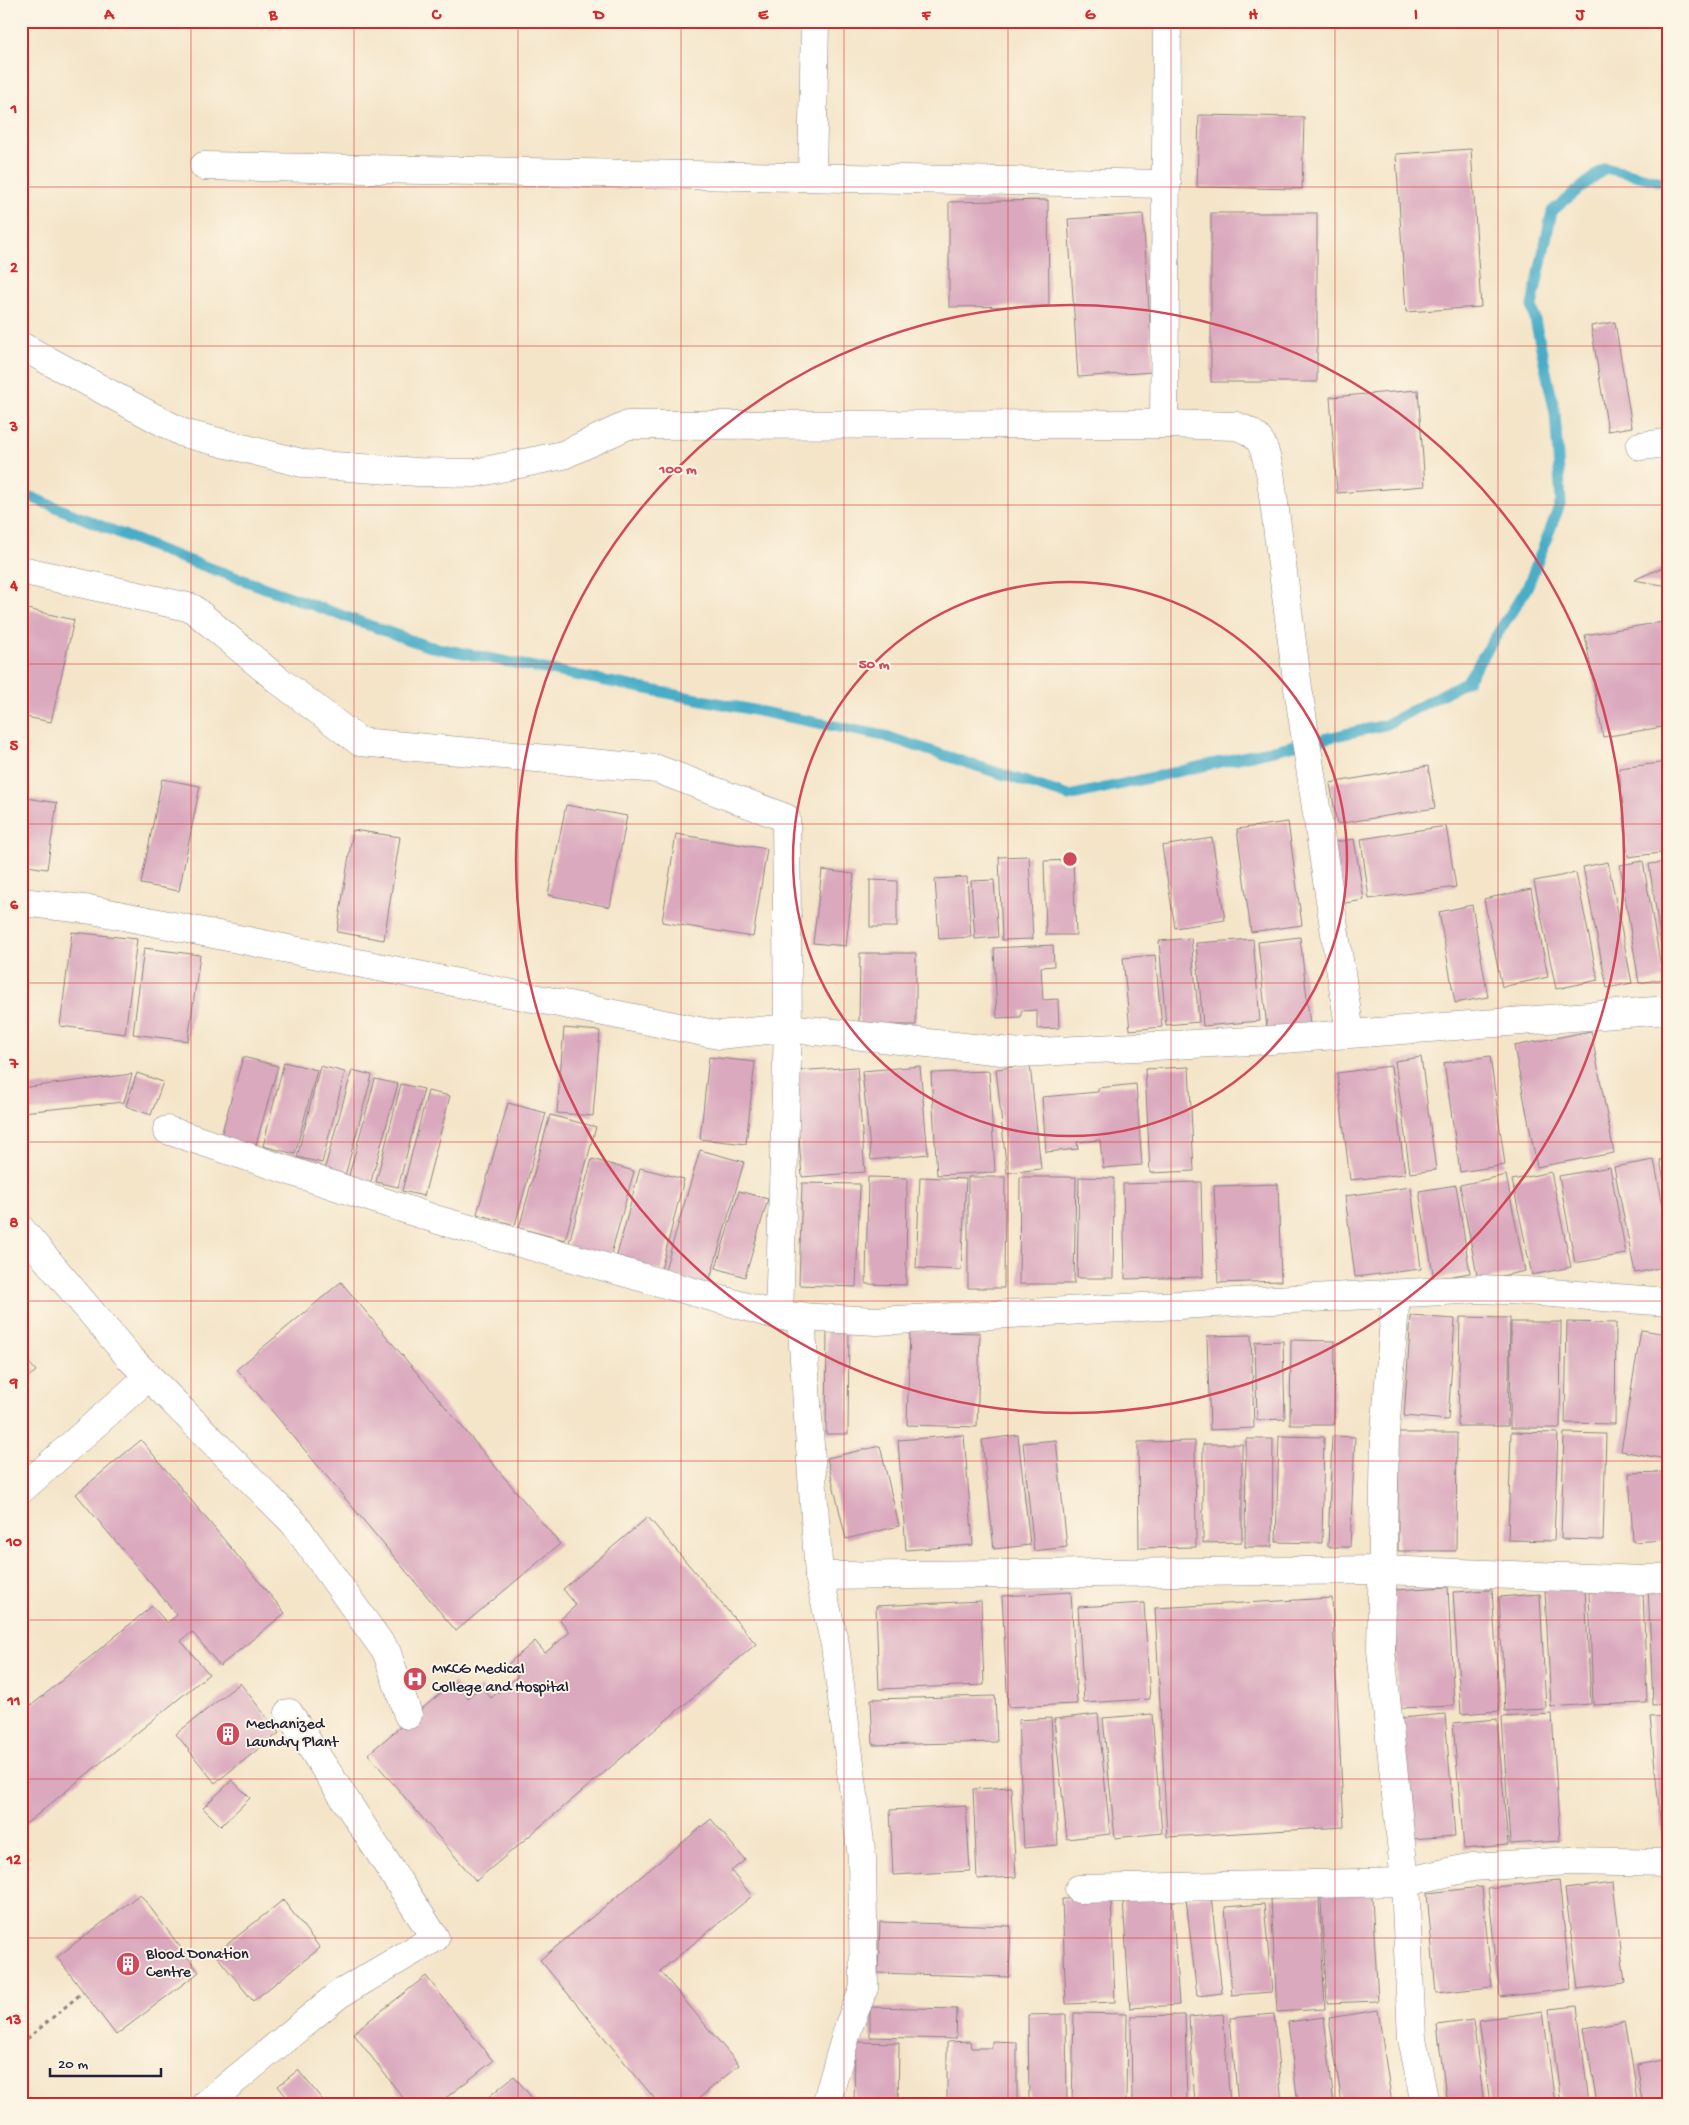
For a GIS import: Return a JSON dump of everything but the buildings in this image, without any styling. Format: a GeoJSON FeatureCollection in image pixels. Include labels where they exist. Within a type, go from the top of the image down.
{"type":"FeatureCollection","features":[{"type":"Feature","properties":{"kind":"street"},"geometry":{"type":"LineString","coordinates":[[812,177],[815,21]]}},
{"type":"Feature","properties":{"kind":"street"},"geometry":{"type":"LineString","coordinates":[[1164,424],[1168,21]]}},
{"type":"Feature","properties":{"kind":"street"},"geometry":{"type":"LineString","coordinates":[[204,166],[1167,184]]}},
{"type":"Feature","properties":{"kind":"street"},"geometry":{"type":"LineString","coordinates":[[21,346],[183,433],[306,464],[408,472],[475,473],[563,455],[628,425],[1164,424],[1236,426],[1256,434],[1262,445],[1270,472],[1298,688],[1350,1033]]}},
{"type":"Feature","properties":{"kind":"street"},"geometry":{"type":"LineString","coordinates":[[1640,446],[1668,443]]}},
{"type":"Feature","properties":{"kind":"street"},"geometry":{"type":"LineString","coordinates":[[21,570],[192,608],[276,679],[360,742],[657,769],[786,818],[790,1316],[818,1576],[835,1645],[862,1858],[864,1988],[849,2025],[826,2104]]}},
{"type":"Feature","properties":{"kind":"street"},"geometry":{"type":"LineString","coordinates":[[21,902],[94,910],[718,1035],[788,1028],[1020,1053],[1270,1040],[1668,1010]]}},
{"type":"Feature","properties":{"kind":"street"},"geometry":{"type":"LineString","coordinates":[[167,1130],[438,1220],[790,1316],[877,1321],[1396,1294],[1434,1290],[1490,1290],[1668,1302]]}},
{"type":"Feature","properties":{"kind":"street"},"geometry":{"type":"LineString","coordinates":[[21,1229],[128,1357],[294,1524],[387,1653],[408,1715]]}},
{"type":"Feature","properties":{"kind":"street"},"geometry":{"type":"LineString","coordinates":[[1396,1294],[1385,1433],[1381,1650],[1405,1882],[1412,2038],[1425,2104]]}},
{"type":"Feature","properties":{"kind":"street"},"geometry":{"type":"LineString","coordinates":[[21,1490],[148,1377]]}},
{"type":"Feature","properties":{"kind":"street"},"geometry":{"type":"LineString","coordinates":[[818,1576],[1383,1570],[1643,1580],[1668,1577]]}},
{"type":"Feature","properties":{"kind":"street"},"geometry":{"type":"LineString","coordinates":[[206,2104],[338,1995],[435,1938],[289,1713]]}},
{"type":"Feature","properties":{"kind":"street"},"geometry":{"type":"LineString","coordinates":[[1079,1889],[1405,1882],[1472,1867],[1570,1861],[1668,1863]]}},
{"type":"Feature","properties":{"kind":"path"},"geometry":{"type":"LineString","coordinates":[[21,2044],[83,1992]]}},
{"type":"Feature","properties":{"kind":"waterway"},"geometry":{"type":"LineString","coordinates":[[21,493],[168,553],[427,646],[885,736],[1069,796],[1385,725],[1467,681],[1527,588],[1561,502],[1555,413],[1532,306],[1552,211],[1605,168],[1668,183]]}},
{"type":"Feature","properties":{"kind":"place","name":"MKCG Medical College and Hospital"},"geometry":{"type":"Point","coordinates":[415,1679]}},
{"type":"Feature","properties":{"kind":"place","name":"Mechanized Laundry Plant"},"geometry":{"type":"Point","coordinates":[228,1734]}},
{"type":"Feature","properties":{"kind":"place","name":"Blood Donation Centre"},"geometry":{"type":"Point","coordinates":[128,1964]}}]}
